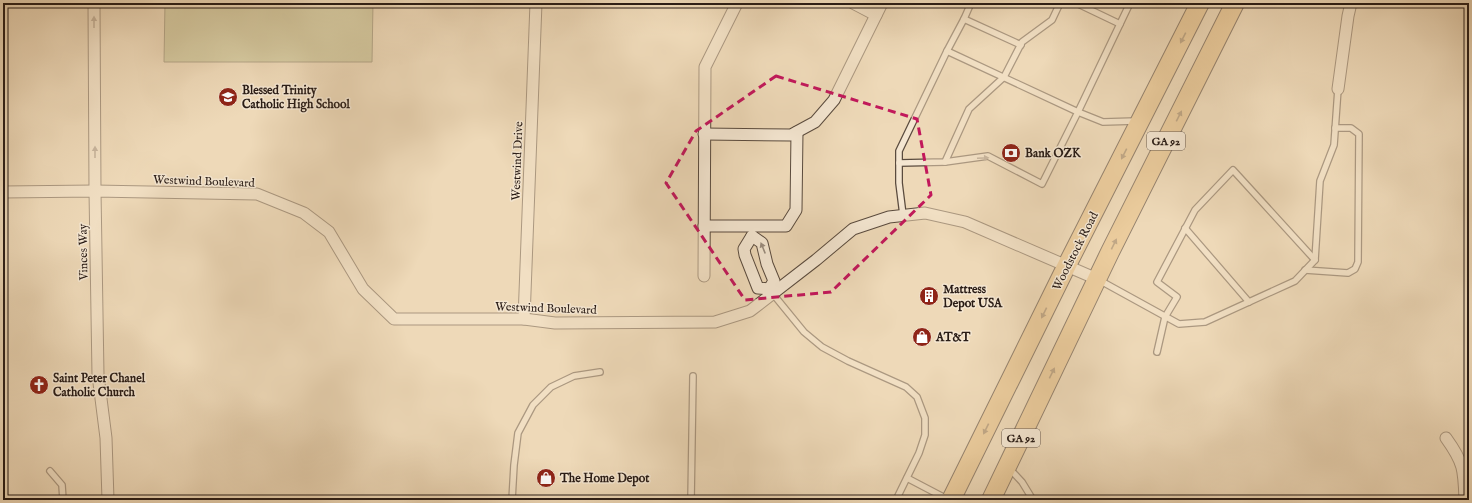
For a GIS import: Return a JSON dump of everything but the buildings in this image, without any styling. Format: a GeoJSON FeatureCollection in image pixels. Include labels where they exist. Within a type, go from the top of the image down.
{"type":"FeatureCollection","features":[{"type":"Feature","properties":{"kind":"main road","name":"Woodstock Road"},"geometry":{"type":"LineString","coordinates":[[950,500],[1200,3]]}},
{"type":"Feature","properties":{"kind":"main road","name":"GA 92"},"geometry":{"type":"LineString","coordinates":[[991,500],[1097,279],[1235,3]]}},
{"type":"Feature","properties":{"kind":"street","name":"Vinces Way"},"geometry":{"type":"LineString","coordinates":[[94,3],[98,375],[106,438],[108,500]]}},
{"type":"Feature","properties":{"kind":"street","name":"Westwind Drive"},"geometry":{"type":"LineString","coordinates":[[524,319],[536,3]]}},
{"type":"Feature","properties":{"kind":"street"},"geometry":{"type":"LineString","coordinates":[[704,276],[705,67],[737,3]]}},
{"type":"Feature","properties":{"kind":"street"},"geometry":{"type":"LineString","coordinates":[[853,3],[876,15]]}},
{"type":"Feature","properties":{"kind":"street"},"geometry":{"type":"LineString","coordinates":[[704,134],[791,135],[815,122],[834,100],[882,3]]}},
{"type":"Feature","properties":{"kind":"street"},"geometry":{"type":"LineString","coordinates":[[1338,89],[1351,3]]}},
{"type":"Feature","properties":{"kind":"street"},"geometry":{"type":"LineString","coordinates":[[704,226],[752,231],[786,226],[796,210],[797,132]]}},
{"type":"Feature","properties":{"kind":"street","name":"Westwind Boulevard"},"geometry":{"type":"LineString","coordinates":[[3,192],[95,191],[257,194],[304,213],[329,232],[363,289],[394,319],[524,319],[554,323],[715,322],[750,310],[853,229],[889,217],[925,213],[965,222],[1097,279]]}},
{"type":"Feature","properties":{"kind":"street"},"geometry":{"type":"LineString","coordinates":[[752,231],[762,243],[767,264],[774,281],[771,292],[758,288],[750,271],[744,249],[752,231]]}},
{"type":"Feature","properties":{"kind":"street"},"geometry":{"type":"LineString","coordinates":[[750,271],[767,264]]}},
{"type":"Feature","properties":{"kind":"street"},"geometry":{"type":"LineString","coordinates":[[1446,438],[1458,455],[1464,473],[1465,500]]}},
{"type":"Feature","properties":{"kind":"lane"},"geometry":{"type":"LineString","coordinates":[[903,215],[899,183],[899,151],[972,3]]}},
{"type":"Feature","properties":{"kind":"lane"},"geometry":{"type":"LineString","coordinates":[[944,162],[969,109],[1004,77],[1022,42],[1052,20],[1060,3]]}},
{"type":"Feature","properties":{"kind":"lane"},"geometry":{"type":"LineString","coordinates":[[1076,3],[1120,24]]}},
{"type":"Feature","properties":{"kind":"lane"},"geometry":{"type":"LineString","coordinates":[[899,164],[944,162],[988,156],[1042,184],[1130,3]]}},
{"type":"Feature","properties":{"kind":"lane"},"geometry":{"type":"LineString","coordinates":[[964,19],[1021,45]]}},
{"type":"Feature","properties":{"kind":"lane"},"geometry":{"type":"LineString","coordinates":[[948,51],[1078,112],[1103,122],[1123,123],[1140,121]]}},
{"type":"Feature","properties":{"kind":"lane"},"geometry":{"type":"LineString","coordinates":[[1097,279],[1179,324],[1205,322],[1294,281],[1315,260],[1320,181],[1334,144],[1338,89]]}},
{"type":"Feature","properties":{"kind":"lane"},"geometry":{"type":"LineString","coordinates":[[1305,270],[1348,273],[1355,269],[1358,262],[1359,134],[1351,128],[1335,128]]}},
{"type":"Feature","properties":{"kind":"lane"},"geometry":{"type":"LineString","coordinates":[[1157,352],[1165,317],[1177,297],[1157,282],[1195,210],[1233,170],[1315,260]]}},
{"type":"Feature","properties":{"kind":"lane"},"geometry":{"type":"LineString","coordinates":[[1185,228],[1249,302]]}},
{"type":"Feature","properties":{"kind":"lane"},"geometry":{"type":"LineString","coordinates":[[771,292],[804,332],[822,347],[906,388],[917,397],[925,418],[925,435],[920,453],[896,500]]}},
{"type":"Feature","properties":{"kind":"lane"},"geometry":{"type":"LineString","coordinates":[[512,500],[518,433],[533,405],[551,387],[574,376],[600,372]]}},
{"type":"Feature","properties":{"kind":"lane"},"geometry":{"type":"LineString","coordinates":[[691,500],[693,376]]}},
{"type":"Feature","properties":{"kind":"lane"},"geometry":{"type":"LineString","coordinates":[[1007,467],[1022,482],[1033,500]]}},
{"type":"Feature","properties":{"kind":"lane"},"geometry":{"type":"LineString","coordinates":[[50,471],[62,485],[63,500]]}},
{"type":"Feature","properties":{"kind":"lane"},"geometry":{"type":"LineString","coordinates":[[907,478],[950,500]]}},
{"type":"Feature","properties":{"kind":"highlighted area"},"geometry":{"type":"Polygon","coordinates":[[[776,76],[917,119],[931,195],[831,292],[745,300],[666,183],[696,131],[776,76]]]}},
{"type":"Feature","properties":{"kind":"green space"},"geometry":{"type":"Polygon","coordinates":[[[165,3],[373,3],[372,62],[164,62],[165,3]]]}},
{"type":"Feature","properties":{"kind":"place","name":"Blessed Trinity Catholic High School"},"geometry":{"type":"Point","coordinates":[228,97]}},
{"type":"Feature","properties":{"kind":"place","name":"Bank OZK"},"geometry":{"type":"Point","coordinates":[1011,153]}},
{"type":"Feature","properties":{"kind":"place","name":"Mattress Depot USA"},"geometry":{"type":"Point","coordinates":[929,296]}},
{"type":"Feature","properties":{"kind":"place","name":"AT&T"},"geometry":{"type":"Point","coordinates":[922,337]}},
{"type":"Feature","properties":{"kind":"place","name":"Saint Peter Chanel Catholic Church"},"geometry":{"type":"Point","coordinates":[39,385]}},
{"type":"Feature","properties":{"kind":"place","name":"The Home Depot"},"geometry":{"type":"Point","coordinates":[546,478]}}]}
